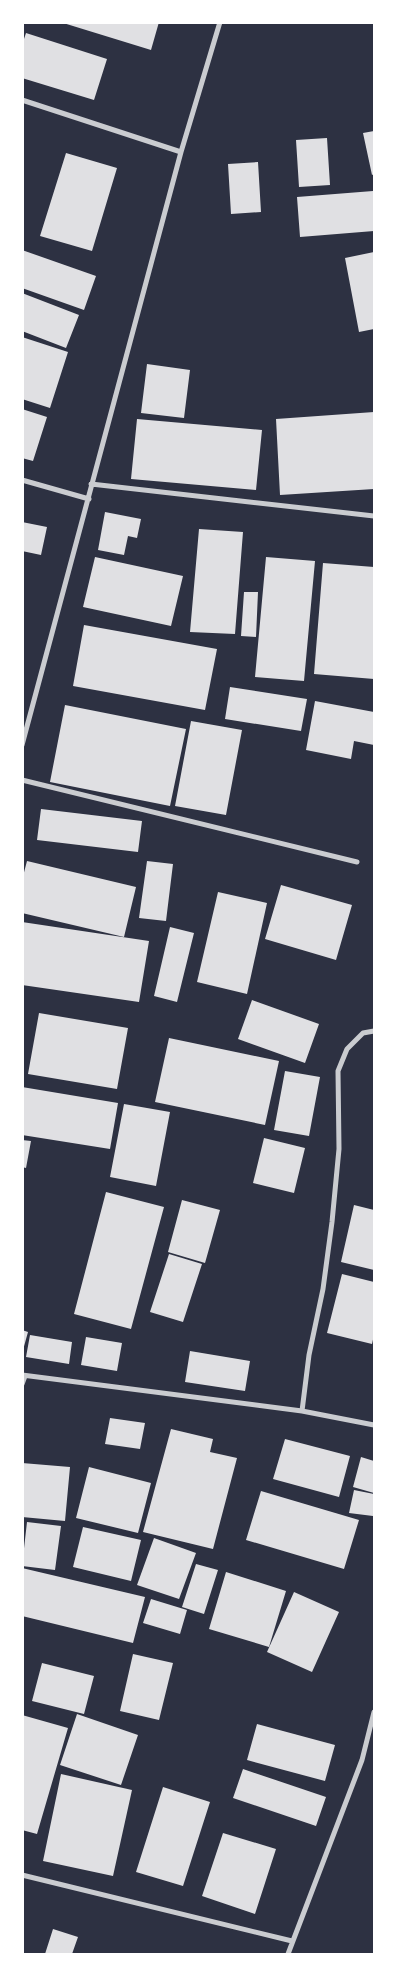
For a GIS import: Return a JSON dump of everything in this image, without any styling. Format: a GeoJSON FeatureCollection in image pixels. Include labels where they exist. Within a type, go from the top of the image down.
{"type":"FeatureCollection","features":[{"type":"Feature","properties":{"kind":"street"},"geometry":{"type":"LineString","coordinates":[[22,745],[181,152],[220,22]]}},
{"type":"Feature","properties":{"kind":"street"},"geometry":{"type":"LineString","coordinates":[[22,100],[181,152]]}},
{"type":"Feature","properties":{"kind":"street"},"geometry":{"type":"LineString","coordinates":[[22,480],[89,499]]}},
{"type":"Feature","properties":{"kind":"street"},"geometry":{"type":"LineString","coordinates":[[91,484],[374,516]]}},
{"type":"Feature","properties":{"kind":"street"},"geometry":{"type":"LineString","coordinates":[[22,780],[358,862]]}},
{"type":"Feature","properties":{"kind":"street"},"geometry":{"type":"LineString","coordinates":[[302,1411],[309,1356],[323,1289],[332,1222],[339,1149],[338,1072],[347,1049],[363,1033],[374,1031]]}},
{"type":"Feature","properties":{"kind":"street"},"geometry":{"type":"LineString","coordinates":[[22,1384],[24,1375],[302,1411],[374,1425]]}},
{"type":"Feature","properties":{"kind":"street"},"geometry":{"type":"LineString","coordinates":[[288,1954],[362,1760],[374,1712]]}},
{"type":"Feature","properties":{"kind":"street"},"geometry":{"type":"LineString","coordinates":[[22,1875],[292,1941]]}},
{"type":"Feature","properties":{"kind":"building"},"geometry":{"type":"Polygon","coordinates":[[[60,22],[159,22],[151,50],[60,22]]]}},
{"type":"Feature","properties":{"kind":"building"},"geometry":{"type":"Polygon","coordinates":[[[26,33],[107,59],[94,100],[22,78],[22,45],[26,33]]]}},
{"type":"Feature","properties":{"kind":"building"},"geometry":{"type":"Polygon","coordinates":[[[374,131],[374,174],[372,175],[363,133],[374,131]]]}},
{"type":"Feature","properties":{"kind":"building"},"geometry":{"type":"Polygon","coordinates":[[[327,138],[330,185],[299,187],[296,140],[327,138]]]}},
{"type":"Feature","properties":{"kind":"building"},"geometry":{"type":"Polygon","coordinates":[[[66,153],[117,168],[92,251],[40,236],[66,153]]]}},
{"type":"Feature","properties":{"kind":"building"},"geometry":{"type":"Polygon","coordinates":[[[258,162],[261,212],[231,214],[228,164],[258,162]]]}},
{"type":"Feature","properties":{"kind":"building"},"geometry":{"type":"Polygon","coordinates":[[[373,191],[374,231],[300,237],[297,197],[373,191]]]}},
{"type":"Feature","properties":{"kind":"building"},"geometry":{"type":"Polygon","coordinates":[[[22,250],[96,276],[84,310],[22,288],[22,250]]]}},
{"type":"Feature","properties":{"kind":"building"},"geometry":{"type":"Polygon","coordinates":[[[374,252],[374,329],[359,332],[345,258],[374,252]]]}},
{"type":"Feature","properties":{"kind":"building"},"geometry":{"type":"Polygon","coordinates":[[[22,293],[79,315],[66,348],[22,331],[22,293]]]}},
{"type":"Feature","properties":{"kind":"building"},"geometry":{"type":"Polygon","coordinates":[[[22,337],[68,352],[50,408],[22,399],[22,337]]]}},
{"type":"Feature","properties":{"kind":"building"},"geometry":{"type":"Polygon","coordinates":[[[147,364],[190,370],[184,418],[141,413],[147,364]]]}},
{"type":"Feature","properties":{"kind":"building"},"geometry":{"type":"Polygon","coordinates":[[[22,409],[47,417],[33,461],[22,458],[22,409]]]}},
{"type":"Feature","properties":{"kind":"building"},"geometry":{"type":"Polygon","coordinates":[[[374,412],[374,489],[280,495],[276,419],[374,412]]]}},
{"type":"Feature","properties":{"kind":"building"},"geometry":{"type":"Polygon","coordinates":[[[137,419],[262,430],[256,490],[131,479],[137,419]]]}},
{"type":"Feature","properties":{"kind":"building"},"geometry":{"type":"Polygon","coordinates":[[[105,512],[141,519],[137,538],[128,536],[124,555],[98,550],[105,512]]]}},
{"type":"Feature","properties":{"kind":"building"},"geometry":{"type":"Polygon","coordinates":[[[22,522],[47,527],[41,555],[22,551],[22,522]]]}},
{"type":"Feature","properties":{"kind":"building"},"geometry":{"type":"Polygon","coordinates":[[[199,529],[243,532],[235,634],[190,632],[199,529]]]}},
{"type":"Feature","properties":{"kind":"building"},"geometry":{"type":"Polygon","coordinates":[[[95,557],[183,576],[171,626],[83,607],[95,557]]]}},
{"type":"Feature","properties":{"kind":"building"},"geometry":{"type":"Polygon","coordinates":[[[266,557],[315,561],[304,681],[255,677],[266,557]]]}},
{"type":"Feature","properties":{"kind":"building"},"geometry":{"type":"Polygon","coordinates":[[[323,563],[374,567],[374,679],[314,674],[323,563]]]}},
{"type":"Feature","properties":{"kind":"building"},"geometry":{"type":"Polygon","coordinates":[[[244,592],[258,592],[256,637],[241,636],[244,592]]]}},
{"type":"Feature","properties":{"kind":"building"},"geometry":{"type":"Polygon","coordinates":[[[84,625],[217,649],[205,710],[73,686],[84,625]]]}},
{"type":"Feature","properties":{"kind":"building"},"geometry":{"type":"Polygon","coordinates":[[[230,687],[307,699],[301,731],[225,719],[230,687]]]}},
{"type":"Feature","properties":{"kind":"building"},"geometry":{"type":"Polygon","coordinates":[[[315,701],[374,712],[374,745],[354,741],[351,759],[306,750],[315,701]]]}},
{"type":"Feature","properties":{"kind":"building"},"geometry":{"type":"Polygon","coordinates":[[[65,705],[186,729],[170,806],[50,782],[65,705]]]}},
{"type":"Feature","properties":{"kind":"building"},"geometry":{"type":"Polygon","coordinates":[[[191,721],[242,730],[226,815],[175,806],[191,721]]]}},
{"type":"Feature","properties":{"kind":"building"},"geometry":{"type":"Polygon","coordinates":[[[41,809],[142,821],[138,852],[37,840],[41,809]]]}},
{"type":"Feature","properties":{"kind":"building"},"geometry":{"type":"Polygon","coordinates":[[[27,861],[136,887],[124,937],[22,913],[22,880],[27,861]]]}},
{"type":"Feature","properties":{"kind":"building"},"geometry":{"type":"Polygon","coordinates":[[[147,861],[173,864],[166,921],[139,918],[147,861]]]}},
{"type":"Feature","properties":{"kind":"building"},"geometry":{"type":"Polygon","coordinates":[[[281,885],[352,905],[336,960],[265,939],[281,885]]]}},
{"type":"Feature","properties":{"kind":"building"},"geometry":{"type":"Polygon","coordinates":[[[218,892],[267,903],[247,994],[197,982],[218,892]]]}},
{"type":"Feature","properties":{"kind":"building"},"geometry":{"type":"Polygon","coordinates":[[[22,922],[149,941],[139,1002],[22,985],[22,922]]]}},
{"type":"Feature","properties":{"kind":"building"},"geometry":{"type":"Polygon","coordinates":[[[170,927],[194,933],[177,1002],[154,996],[170,927]]]}},
{"type":"Feature","properties":{"kind":"building"},"geometry":{"type":"Polygon","coordinates":[[[252,1000],[319,1024],[305,1063],[238,1039],[252,1000]]]}},
{"type":"Feature","properties":{"kind":"building"},"geometry":{"type":"Polygon","coordinates":[[[39,1013],[128,1028],[117,1089],[28,1074],[39,1013]]]}},
{"type":"Feature","properties":{"kind":"building"},"geometry":{"type":"Polygon","coordinates":[[[169,1038],[279,1061],[265,1125],[155,1102],[169,1038]]]}},
{"type":"Feature","properties":{"kind":"building"},"geometry":{"type":"Polygon","coordinates":[[[285,1071],[320,1077],[309,1136],[274,1130],[285,1071]]]}},
{"type":"Feature","properties":{"kind":"building"},"geometry":{"type":"Polygon","coordinates":[[[22,1087],[118,1103],[110,1149],[22,1135],[22,1087]]]}},
{"type":"Feature","properties":{"kind":"building"},"geometry":{"type":"Polygon","coordinates":[[[124,1104],[170,1112],[156,1186],[110,1177],[124,1104]]]}},
{"type":"Feature","properties":{"kind":"building"},"geometry":{"type":"Polygon","coordinates":[[[264,1138],[305,1148],[294,1193],[253,1183],[264,1138]]]}},
{"type":"Feature","properties":{"kind":"building"},"geometry":{"type":"Polygon","coordinates":[[[22,1140],[31,1141],[26,1168],[22,1167],[22,1140]]]}},
{"type":"Feature","properties":{"kind":"building"},"geometry":{"type":"Polygon","coordinates":[[[106,1192],[164,1207],[131,1329],[74,1314],[106,1192]]]}},
{"type":"Feature","properties":{"kind":"building"},"geometry":{"type":"Polygon","coordinates":[[[182,1200],[220,1210],[205,1263],[168,1252],[182,1200]]]}},
{"type":"Feature","properties":{"kind":"building"},"geometry":{"type":"Polygon","coordinates":[[[354,1205],[374,1210],[374,1270],[341,1262],[354,1205]]]}},
{"type":"Feature","properties":{"kind":"building"},"geometry":{"type":"Polygon","coordinates":[[[169,1254],[202,1264],[183,1322],[150,1312],[169,1254]]]}},
{"type":"Feature","properties":{"kind":"building"},"geometry":{"type":"Polygon","coordinates":[[[342,1274],[374,1282],[374,1335],[372,1344],[327,1333],[342,1274]]]}},
{"type":"Feature","properties":{"kind":"building"},"geometry":{"type":"Polygon","coordinates":[[[22,1330],[28,1332],[23,1350],[22,1350],[22,1330]]]}},
{"type":"Feature","properties":{"kind":"building"},"geometry":{"type":"Polygon","coordinates":[[[30,1335],[72,1342],[69,1364],[26,1357],[30,1335]]]}},
{"type":"Feature","properties":{"kind":"building"},"geometry":{"type":"Polygon","coordinates":[[[86,1337],[122,1343],[117,1371],[81,1365],[86,1337]]]}},
{"type":"Feature","properties":{"kind":"building"},"geometry":{"type":"Polygon","coordinates":[[[190,1351],[250,1361],[245,1391],[185,1382],[190,1351]]]}},
{"type":"Feature","properties":{"kind":"building"},"geometry":{"type":"Polygon","coordinates":[[[110,1418],[145,1423],[140,1449],[105,1444],[110,1418]]]}},
{"type":"Feature","properties":{"kind":"building"},"geometry":{"type":"Polygon","coordinates":[[[171,1429],[213,1439],[210,1452],[237,1458],[213,1549],[143,1532],[171,1429]]]}},
{"type":"Feature","properties":{"kind":"building"},"geometry":{"type":"Polygon","coordinates":[[[285,1439],[350,1456],[339,1497],[273,1479],[285,1439]]]}},
{"type":"Feature","properties":{"kind":"building"},"geometry":{"type":"Polygon","coordinates":[[[361,1457],[374,1461],[374,1493],[353,1487],[361,1457]]]}},
{"type":"Feature","properties":{"kind":"building"},"geometry":{"type":"Polygon","coordinates":[[[22,1463],[70,1467],[65,1521],[22,1517],[22,1463]]]}},
{"type":"Feature","properties":{"kind":"building"},"geometry":{"type":"Polygon","coordinates":[[[89,1467],[151,1483],[138,1533],[76,1518],[89,1467]]]}},
{"type":"Feature","properties":{"kind":"building"},"geometry":{"type":"Polygon","coordinates":[[[354,1490],[374,1494],[373,1516],[349,1513],[354,1490]]]}},
{"type":"Feature","properties":{"kind":"building"},"geometry":{"type":"Polygon","coordinates":[[[261,1491],[359,1520],[344,1569],[246,1540],[261,1491]]]}},
{"type":"Feature","properties":{"kind":"building"},"geometry":{"type":"Polygon","coordinates":[[[27,1522],[61,1526],[55,1570],[22,1566],[27,1522]]]}},
{"type":"Feature","properties":{"kind":"building"},"geometry":{"type":"Polygon","coordinates":[[[83,1527],[141,1540],[131,1581],[73,1567],[83,1527]]]}},
{"type":"Feature","properties":{"kind":"building"},"geometry":{"type":"Polygon","coordinates":[[[154,1538],[196,1553],[179,1599],[137,1585],[154,1538]]]}},
{"type":"Feature","properties":{"kind":"building"},"geometry":{"type":"Polygon","coordinates":[[[196,1564],[218,1570],[204,1614],[182,1607],[196,1564]]]}},
{"type":"Feature","properties":{"kind":"building"},"geometry":{"type":"Polygon","coordinates":[[[22,1568],[145,1597],[133,1643],[22,1616],[22,1568]]]}},
{"type":"Feature","properties":{"kind":"building"},"geometry":{"type":"Polygon","coordinates":[[[226,1572],[286,1591],[269,1647],[209,1629],[226,1572]]]}},
{"type":"Feature","properties":{"kind":"building"},"geometry":{"type":"Polygon","coordinates":[[[294,1592],[339,1612],[312,1672],[267,1652],[294,1592]]]}},
{"type":"Feature","properties":{"kind":"building"},"geometry":{"type":"Polygon","coordinates":[[[151,1599],[187,1610],[180,1634],[143,1623],[151,1599]]]}},
{"type":"Feature","properties":{"kind":"building"},"geometry":{"type":"Polygon","coordinates":[[[133,1654],[173,1663],[159,1720],[120,1711],[133,1654]]]}},
{"type":"Feature","properties":{"kind":"building"},"geometry":{"type":"Polygon","coordinates":[[[42,1663],[94,1676],[84,1714],[32,1701],[42,1663]]]}},
{"type":"Feature","properties":{"kind":"building"},"geometry":{"type":"Polygon","coordinates":[[[77,1714],[138,1735],[121,1785],[60,1765],[77,1714]]]}},
{"type":"Feature","properties":{"kind":"building"},"geometry":{"type":"Polygon","coordinates":[[[22,1715],[68,1728],[37,1834],[22,1830],[22,1715]]]}},
{"type":"Feature","properties":{"kind":"building"},"geometry":{"type":"Polygon","coordinates":[[[257,1724],[335,1745],[325,1781],[247,1760],[257,1724]]]}},
{"type":"Feature","properties":{"kind":"building"},"geometry":{"type":"Polygon","coordinates":[[[243,1769],[326,1797],[316,1826],[233,1798],[243,1769]]]}},
{"type":"Feature","properties":{"kind":"building"},"geometry":{"type":"Polygon","coordinates":[[[61,1774],[132,1790],[113,1876],[43,1861],[61,1774]]]}},
{"type":"Feature","properties":{"kind":"building"},"geometry":{"type":"Polygon","coordinates":[[[163,1787],[210,1802],[183,1886],[136,1872],[163,1787]]]}},
{"type":"Feature","properties":{"kind":"building"},"geometry":{"type":"Polygon","coordinates":[[[223,1833],[276,1849],[255,1914],[202,1896],[223,1833]]]}},
{"type":"Feature","properties":{"kind":"building"},"geometry":{"type":"Polygon","coordinates":[[[53,1929],[78,1937],[72,1954],[45,1954],[53,1929]]]}}]}
